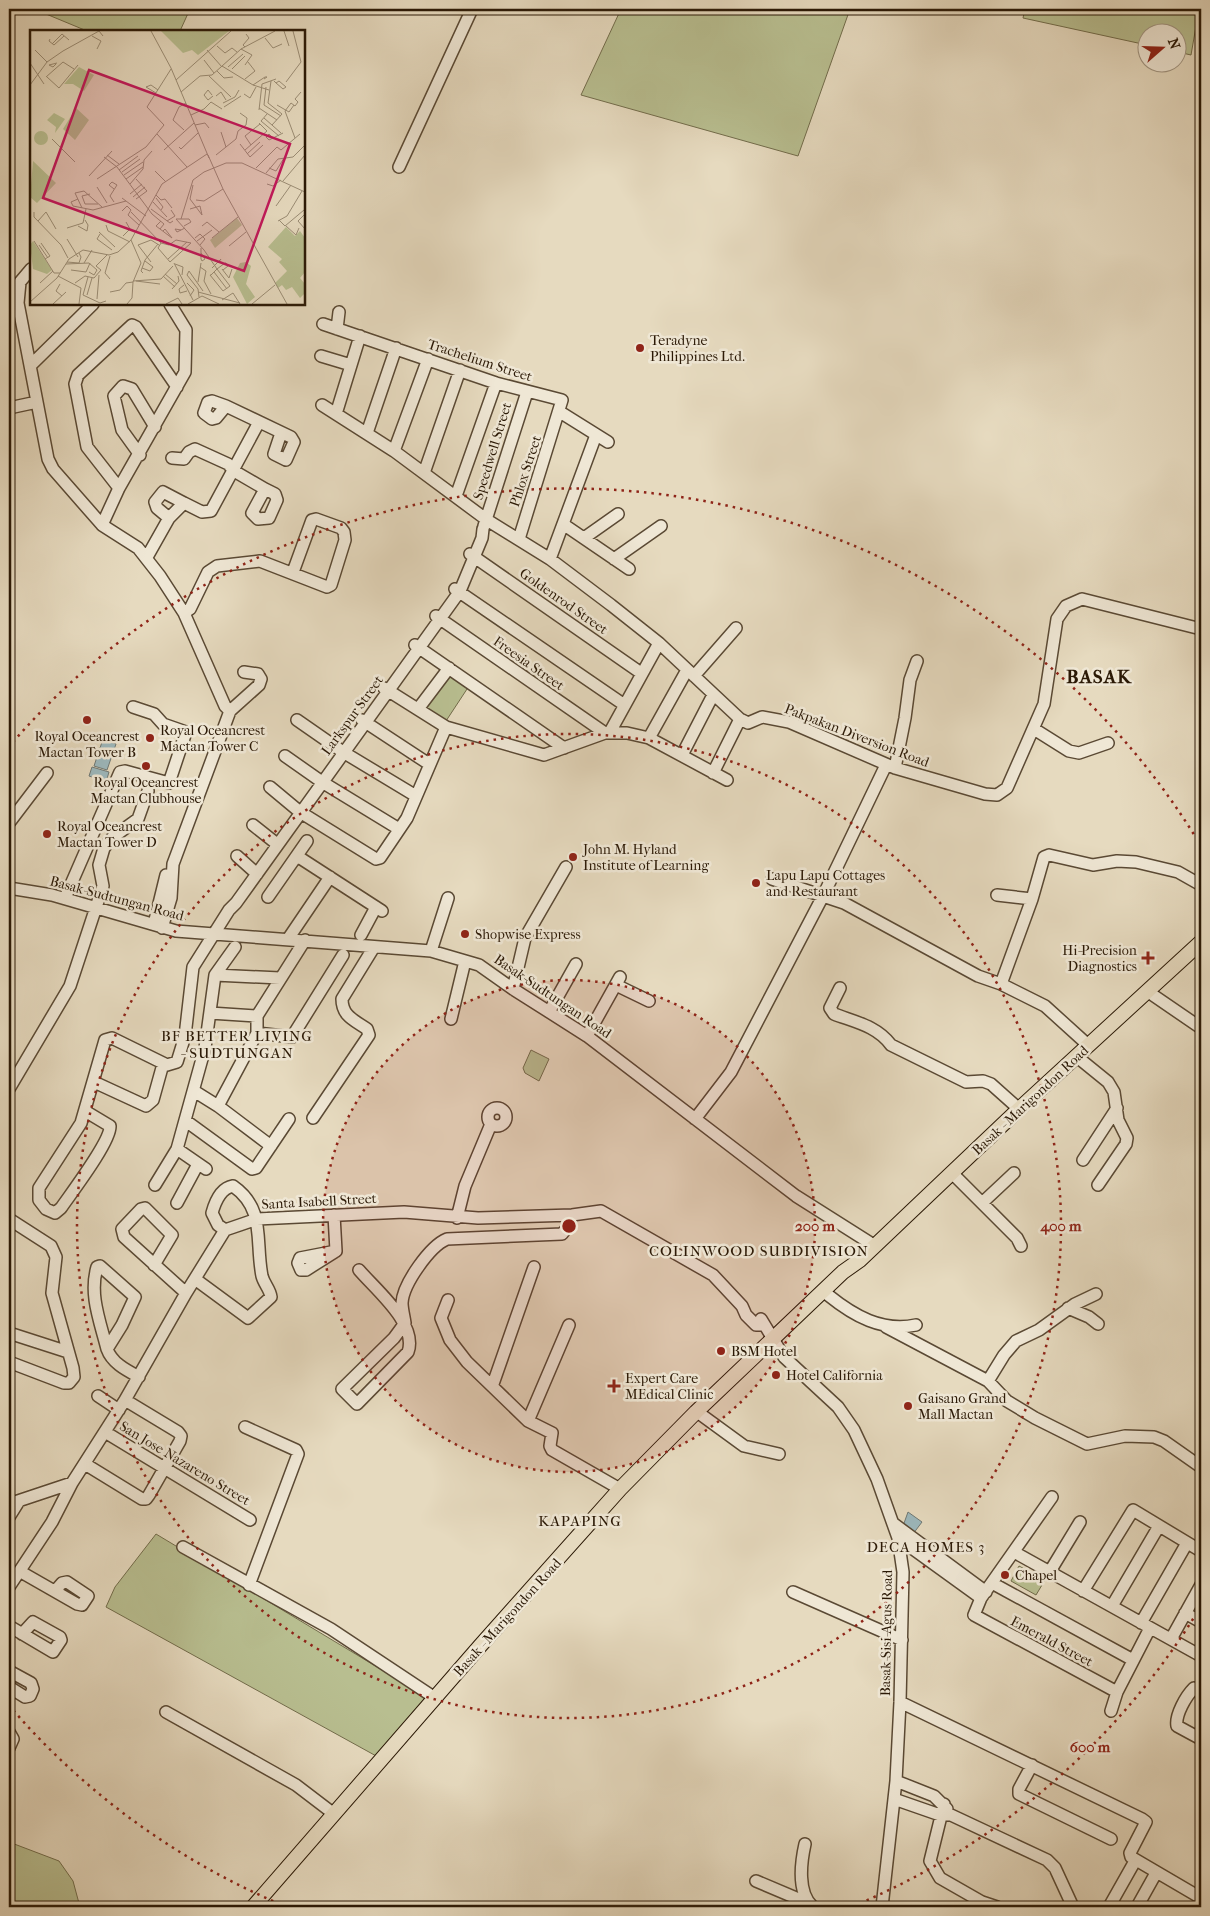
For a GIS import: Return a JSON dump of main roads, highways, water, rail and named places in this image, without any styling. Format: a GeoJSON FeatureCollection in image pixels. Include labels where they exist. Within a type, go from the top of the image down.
{"type":"FeatureCollection","features":[{"type":"Feature","properties":{"kind":"main road","name":"Basak - Marigondon Road"},"geometry":{"type":"LineString","coordinates":[[253,1907],[434,1698],[620,1489],[696,1412],[774,1340],[780,1331],[843,1272],[860,1260],[1020,1108],[1201,942]]}},
{"type":"Feature","properties":{"kind":"main road","name":"Basak - Marigondon Road"},"geometry":{"type":"LineString","coordinates":[[774,1340],[784,1335],[848,1278],[860,1260]]}},
{"type":"Feature","properties":{"kind":"water"},"geometry":{"type":"Polygon","coordinates":[[[103,739],[116,744],[107,770],[94,766],[103,739]]]}},
{"type":"Feature","properties":{"kind":"water"},"geometry":{"type":"Polygon","coordinates":[[[92,767],[109,772],[106,782],[89,776],[92,767]]]}},
{"type":"Feature","properties":{"kind":"water"},"geometry":{"type":"Polygon","coordinates":[[[908,1512],[922,1522],[913,1534],[903,1526],[908,1512]]]}},
{"type":"Feature","properties":{"kind":"place","name":"Teradyne Philippines Ltd."},"geometry":{"type":"Point","coordinates":[640,348]}},
{"type":"Feature","properties":{"kind":"place","name":"Royal Oceancrest Mactan Tower B"},"geometry":{"type":"Point","coordinates":[87,720]}},
{"type":"Feature","properties":{"kind":"place","name":"Royal Oceancrest Mactan Tower C"},"geometry":{"type":"Point","coordinates":[150,738]}},
{"type":"Feature","properties":{"kind":"place","name":"Royal Oceancrest Mactan Clubhouse"},"geometry":{"type":"Point","coordinates":[146,766]}},
{"type":"Feature","properties":{"kind":"place","name":"Royal Oceancrest Mactan Tower D"},"geometry":{"type":"Point","coordinates":[47,834]}},
{"type":"Feature","properties":{"kind":"place","name":"John M. Hyland Institute of Learning"},"geometry":{"type":"Point","coordinates":[573,857]}},
{"type":"Feature","properties":{"kind":"place","name":"Lapu Lapu Cottages and Restaurant"},"geometry":{"type":"Point","coordinates":[756,883]}},
{"type":"Feature","properties":{"kind":"place","name":"Shopwise Express"},"geometry":{"type":"Point","coordinates":[465,934]}},
{"type":"Feature","properties":{"kind":"place","name":"Hi-Precision Diagnostics"},"geometry":{"type":"Point","coordinates":[1148,958]}},
{"type":"Feature","properties":{"kind":"place","name":"BSM Hotel"},"geometry":{"type":"Point","coordinates":[721,1351]}},
{"type":"Feature","properties":{"kind":"place","name":"Hotel California"},"geometry":{"type":"Point","coordinates":[776,1375]}},
{"type":"Feature","properties":{"kind":"place","name":"Expert Care MEdical Clinic"},"geometry":{"type":"Point","coordinates":[614,1386]}},
{"type":"Feature","properties":{"kind":"place","name":"Gaisano Grand Mall Mactan"},"geometry":{"type":"Point","coordinates":[908,1406]}},
{"type":"Feature","properties":{"kind":"place","name":"Chapel"},"geometry":{"type":"Point","coordinates":[1005,1575]}},
{"type":"Feature","properties":{"kind":"district","name":"BASAK"},"geometry":{"type":"Point","coordinates":[1099,676]}},
{"type":"Feature","properties":{"kind":"district","name":"BF BETTER LIVING - SUDTUNGAN"},"geometry":{"type":"Point","coordinates":[237,1044]}},
{"type":"Feature","properties":{"kind":"district","name":"COLINWOOD SUBDIVISION"},"geometry":{"type":"Point","coordinates":[759,1251]}},
{"type":"Feature","properties":{"kind":"district","name":"KAPAPING"},"geometry":{"type":"Point","coordinates":[580,1521]}},
{"type":"Feature","properties":{"kind":"district","name":"DECA HOMES 3"},"geometry":{"type":"Point","coordinates":[926,1547]}}]}
